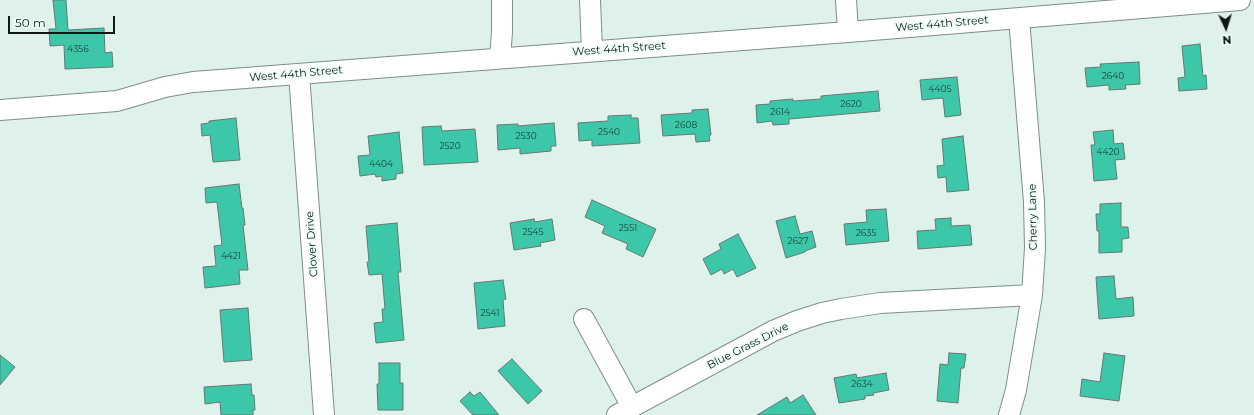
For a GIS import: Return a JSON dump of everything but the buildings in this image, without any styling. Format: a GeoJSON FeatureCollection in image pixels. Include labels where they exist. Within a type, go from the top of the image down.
{"type":"FeatureCollection","features":[{"type":"Feature","properties":{"kind":"street"},"geometry":{"type":"LineString","coordinates":[[500,58],[502,0]]}},
{"type":"Feature","properties":{"kind":"street"},"geometry":{"type":"LineString","coordinates":[[590,0],[592,51]]}},
{"type":"Feature","properties":{"kind":"street"},"geometry":{"type":"LineString","coordinates":[[846,0],[848,32]]}},
{"type":"Feature","properties":{"kind":"street","name":"West 44th Street"},"geometry":{"type":"LineString","coordinates":[[0,110],[117,101],[165,87],[184,84],[1019,18],[1157,3],[1240,0]]}},
{"type":"Feature","properties":{"kind":"street","name":"Cherry Lane"},"geometry":{"type":"LineString","coordinates":[[1009,415],[1016,390],[1032,295],[1035,248],[1034,208],[1019,18]]}},
{"type":"Feature","properties":{"kind":"street","name":"Clover Drive"},"geometry":{"type":"LineString","coordinates":[[299,74],[324,415]]}},
{"type":"Feature","properties":{"kind":"street","name":"Blue Grass Drive"},"geometry":{"type":"LineString","coordinates":[[625,411],[773,331],[822,313],[880,303],[1032,295]]}},
{"type":"Feature","properties":{"kind":"street"},"geometry":{"type":"LineString","coordinates":[[584,319],[625,411]]}}]}
